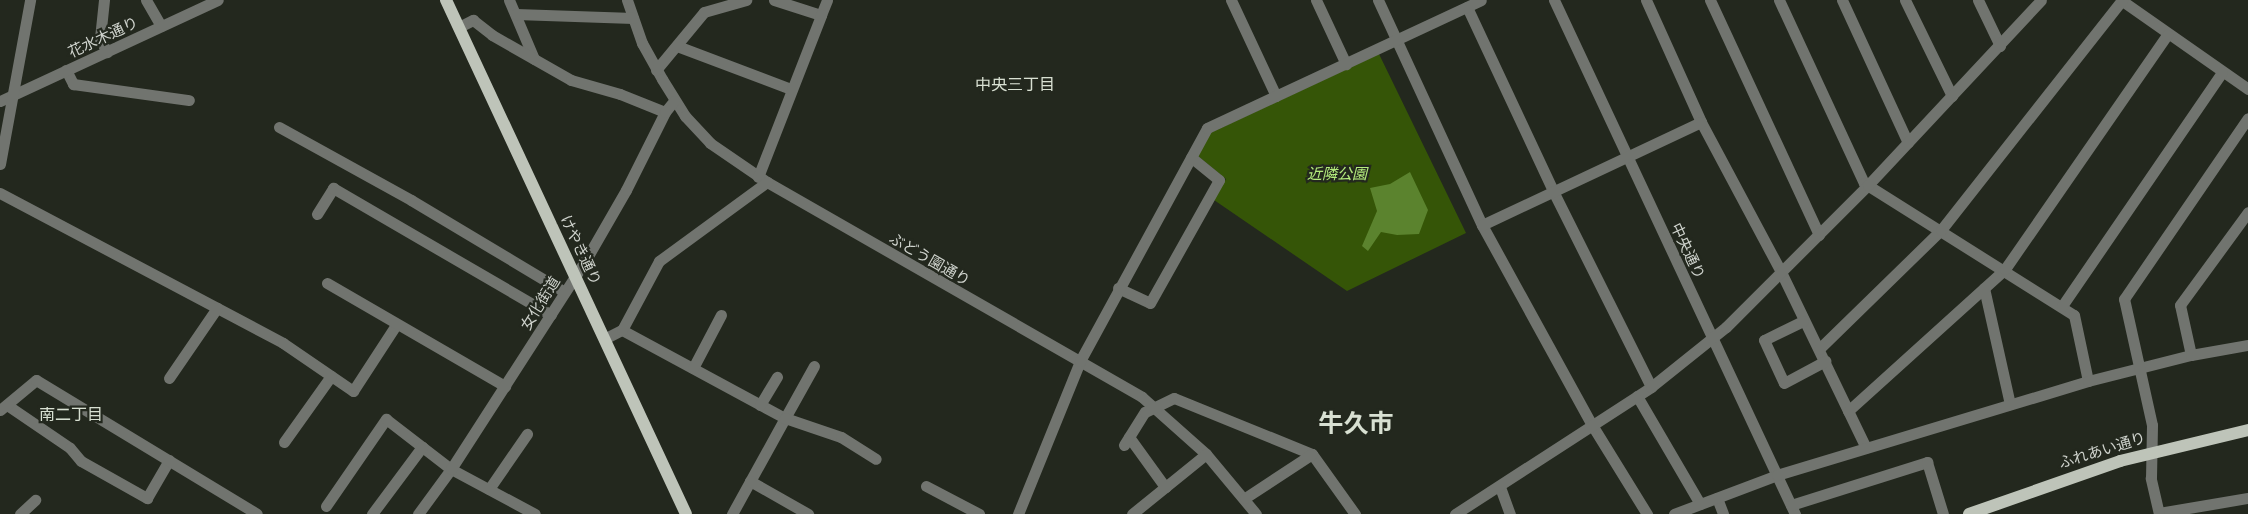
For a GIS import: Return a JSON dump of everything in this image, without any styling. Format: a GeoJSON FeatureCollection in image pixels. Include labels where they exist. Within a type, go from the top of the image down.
{"type":"FeatureCollection","features":[{"type":"Feature","properties":{"kind":"main road","name":"けやき通り"},"geometry":{"type":"LineString","coordinates":[[446,0],[686,514]]}},
{"type":"Feature","properties":{"kind":"main road","name":"ふれあい通り"},"geometry":{"type":"LineString","coordinates":[[1969,514],[2151,452],[2248,430]]}},
{"type":"Feature","properties":{"kind":"street"},"geometry":{"type":"LineString","coordinates":[[0,164],[30,0]]}},
{"type":"Feature","properties":{"kind":"street"},"geometry":{"type":"LineString","coordinates":[[104,0],[100,39],[107,52]]}},
{"type":"Feature","properties":{"kind":"street"},"geometry":{"type":"LineString","coordinates":[[146,0],[161,26]]}},
{"type":"Feature","properties":{"kind":"street","name":"花水木通り"},"geometry":{"type":"LineString","coordinates":[[0,101],[218,0]]}},
{"type":"Feature","properties":{"kind":"street"},"geometry":{"type":"LineString","coordinates":[[509,0],[534,59]]}},
{"type":"Feature","properties":{"kind":"street","name":"ぶどう園通り"},"geometry":{"type":"LineString","coordinates":[[626,0],[656,70],[674,101],[710,143],[763,180],[1080,360],[1154,406],[1206,454],[1245,498],[1256,514]]}},
{"type":"Feature","properties":{"kind":"street"},"geometry":{"type":"LineString","coordinates":[[656,70],[704,12],[746,0]]}},
{"type":"Feature","properties":{"kind":"street"},"geometry":{"type":"LineString","coordinates":[[774,0],[821,15]]}},
{"type":"Feature","properties":{"kind":"street"},"geometry":{"type":"LineString","coordinates":[[604,339],[622,330],[659,261],[763,180],[791,89],[826,0]]}},
{"type":"Feature","properties":{"kind":"street"},"geometry":{"type":"LineString","coordinates":[[1231,0],[1276,96]]}},
{"type":"Feature","properties":{"kind":"street"},"geometry":{"type":"LineString","coordinates":[[1316,0],[1346,64]]}},
{"type":"Feature","properties":{"kind":"street"},"geometry":{"type":"LineString","coordinates":[[1378,0],[1482,225],[1592,425],[1647,514]]}},
{"type":"Feature","properties":{"kind":"street"},"geometry":{"type":"LineString","coordinates":[[1018,514],[1080,360],[1207,128],[1481,0]]}},
{"type":"Feature","properties":{"kind":"street","name":"中央通り"},"geometry":{"type":"LineString","coordinates":[[1554,0],[1793,509]]}},
{"type":"Feature","properties":{"kind":"street"},"geometry":{"type":"LineString","coordinates":[[1710,0],[1819,235]]}},
{"type":"Feature","properties":{"kind":"street"},"geometry":{"type":"LineString","coordinates":[[1779,0],[1864,183],[2005,269],[2074,315],[2088,380]]}},
{"type":"Feature","properties":{"kind":"street"},"geometry":{"type":"LineString","coordinates":[[1842,0],[1908,143]]}},
{"type":"Feature","properties":{"kind":"street"},"geometry":{"type":"LineString","coordinates":[[1906,0],[1952,96]]}},
{"type":"Feature","properties":{"kind":"street"},"geometry":{"type":"LineString","coordinates":[[1978,0],[2000,46]]}},
{"type":"Feature","properties":{"kind":"street"},"geometry":{"type":"LineString","coordinates":[[1454,514],[1500,488],[1638,396],[1712,339],[1868,185],[2041,0]]}},
{"type":"Feature","properties":{"kind":"street"},"geometry":{"type":"LineString","coordinates":[[1819,349],[1941,230],[2122,0],[2167,35],[2248,89]]}},
{"type":"Feature","properties":{"kind":"street"},"geometry":{"type":"LineString","coordinates":[[1649,1],[1701,122],[1781,272],[1866,448]]}},
{"type":"Feature","properties":{"kind":"street"},"geometry":{"type":"LineString","coordinates":[[1467,7],[1553,191],[1651,387]]}},
{"type":"Feature","properties":{"kind":"street"},"geometry":{"type":"LineString","coordinates":[[516,14],[633,18]]}},
{"type":"Feature","properties":{"kind":"street"},"geometry":{"type":"LineString","coordinates":[[459,27],[474,20],[492,35],[571,80],[620,94],[665,112]]}},
{"type":"Feature","properties":{"kind":"street"},"geometry":{"type":"LineString","coordinates":[[1848,411],[2005,269],[2167,35]]}},
{"type":"Feature","properties":{"kind":"street"},"geometry":{"type":"LineString","coordinates":[[677,46],[791,89]]}},
{"type":"Feature","properties":{"kind":"street"},"geometry":{"type":"LineString","coordinates":[[66,70],[73,84],[190,100]]}},
{"type":"Feature","properties":{"kind":"street"},"geometry":{"type":"LineString","coordinates":[[2062,306],[2222,72]]}},
{"type":"Feature","properties":{"kind":"street","name":"女化街道"},"geometry":{"type":"LineString","coordinates":[[418,514],[451,469],[551,315],[626,190],[665,112],[674,101]]}},
{"type":"Feature","properties":{"kind":"street"},"geometry":{"type":"LineString","coordinates":[[2248,118],[2124,298],[2152,426],[2151,478],[2159,514],[2248,498]]}},
{"type":"Feature","properties":{"kind":"street"},"geometry":{"type":"LineString","coordinates":[[1482,225],[1701,122]]}},
{"type":"Feature","properties":{"kind":"street"},"geometry":{"type":"LineString","coordinates":[[279,128],[411,200],[565,292]]}},
{"type":"Feature","properties":{"kind":"street"},"geometry":{"type":"LineString","coordinates":[[1118,288],[1150,303],[1219,180],[1191,157]]}},
{"type":"Feature","properties":{"kind":"street"},"geometry":{"type":"LineString","coordinates":[[317,214],[333,188],[551,315]]}},
{"type":"Feature","properties":{"kind":"street"},"geometry":{"type":"LineString","coordinates":[[0,193],[283,343],[353,391],[396,325]]}},
{"type":"Feature","properties":{"kind":"street"},"geometry":{"type":"LineString","coordinates":[[2191,355],[2180,305],[2248,212]]}},
{"type":"Feature","properties":{"kind":"street"},"geometry":{"type":"LineString","coordinates":[[327,283],[396,325],[505,386]]}},
{"type":"Feature","properties":{"kind":"street"},"geometry":{"type":"LineString","coordinates":[[1984,288],[2010,404]]}},
{"type":"Feature","properties":{"kind":"street"},"geometry":{"type":"LineString","coordinates":[[169,378],[217,308]]}},
{"type":"Feature","properties":{"kind":"street"},"geometry":{"type":"LineString","coordinates":[[693,368],[721,315]]}},
{"type":"Feature","properties":{"kind":"street"},"geometry":{"type":"LineString","coordinates":[[1803,320],[1764,340],[1784,383],[1825,361]]}},
{"type":"Feature","properties":{"kind":"street"},"geometry":{"type":"LineString","coordinates":[[622,330],[785,418],[841,437],[876,458]]}},
{"type":"Feature","properties":{"kind":"street"},"geometry":{"type":"LineString","coordinates":[[1674,514],[1777,475],[2088,380],[2191,355],[2248,345]]}},
{"type":"Feature","properties":{"kind":"street"},"geometry":{"type":"LineString","coordinates":[[732,514],[814,366]]}},
{"type":"Feature","properties":{"kind":"street"},"geometry":{"type":"LineString","coordinates":[[284,442],[331,376]]}},
{"type":"Feature","properties":{"kind":"street"},"geometry":{"type":"LineString","coordinates":[[760,405],[777,377]]}},
{"type":"Feature","properties":{"kind":"street"},"geometry":{"type":"LineString","coordinates":[[169,460],[147,498],[81,461],[70,448],[3,408],[36,380],[169,460],[257,514]]}},
{"type":"Feature","properties":{"kind":"street"},"geometry":{"type":"LineString","coordinates":[[1638,396],[1700,504]]}},
{"type":"Feature","properties":{"kind":"street"},"geometry":{"type":"LineString","coordinates":[[1164,487],[1127,441],[1144,412],[1174,398],[1312,454],[1355,514]]}},
{"type":"Feature","properties":{"kind":"street"},"geometry":{"type":"LineString","coordinates":[[326,506],[386,419],[451,469],[535,514]]}},
{"type":"Feature","properties":{"kind":"street"},"geometry":{"type":"LineString","coordinates":[[489,489],[528,434]]}},
{"type":"Feature","properties":{"kind":"street"},"geometry":{"type":"LineString","coordinates":[[372,514],[422,447]]}},
{"type":"Feature","properties":{"kind":"street"},"geometry":{"type":"LineString","coordinates":[[1132,514],[1206,454]]}},
{"type":"Feature","properties":{"kind":"street"},"geometry":{"type":"LineString","coordinates":[[1245,498],[1312,454]]}},
{"type":"Feature","properties":{"kind":"street"},"geometry":{"type":"LineString","coordinates":[[1793,509],[1927,462],[1943,514]]}},
{"type":"Feature","properties":{"kind":"street"},"geometry":{"type":"LineString","coordinates":[[750,481],[808,514]]}},
{"type":"Feature","properties":{"kind":"street"},"geometry":{"type":"LineString","coordinates":[[926,486],[979,514]]}},
{"type":"Feature","properties":{"kind":"street"},"geometry":{"type":"LineString","coordinates":[[1500,488],[1510,514]]}},
{"type":"Feature","properties":{"kind":"street"},"geometry":{"type":"LineString","coordinates":[[1717,498],[1723,514]]}},
{"type":"Feature","properties":{"kind":"street"},"geometry":{"type":"LineString","coordinates":[[20,514],[35,500]]}},
{"type":"Feature","properties":{"kind":"green space","name":"近隣公園"},"geometry":{"type":"Polygon","coordinates":[[[1379,54],[1466,233],[1347,291],[1214,200],[1226,179],[1198,156],[1210,133],[1379,54]]]}},
{"type":"Feature","properties":{"kind":"shaded area"},"geometry":{"type":"Polygon","coordinates":[[[1410,172],[1428,210],[1419,234],[1397,235],[1381,232],[1368,251],[1362,246],[1377,211],[1370,188],[1390,184],[1410,172]]]}},
{"type":"Feature","properties":{"kind":"district","name":"中央三丁目"},"geometry":{"type":"Point","coordinates":[1015,84]}},
{"type":"Feature","properties":{"kind":"district","name":"南二丁目"},"geometry":{"type":"Point","coordinates":[71,414]}},
{"type":"Feature","properties":{"kind":"district","name":"牛久市"},"geometry":{"type":"Point","coordinates":[1356,423]}}]}
